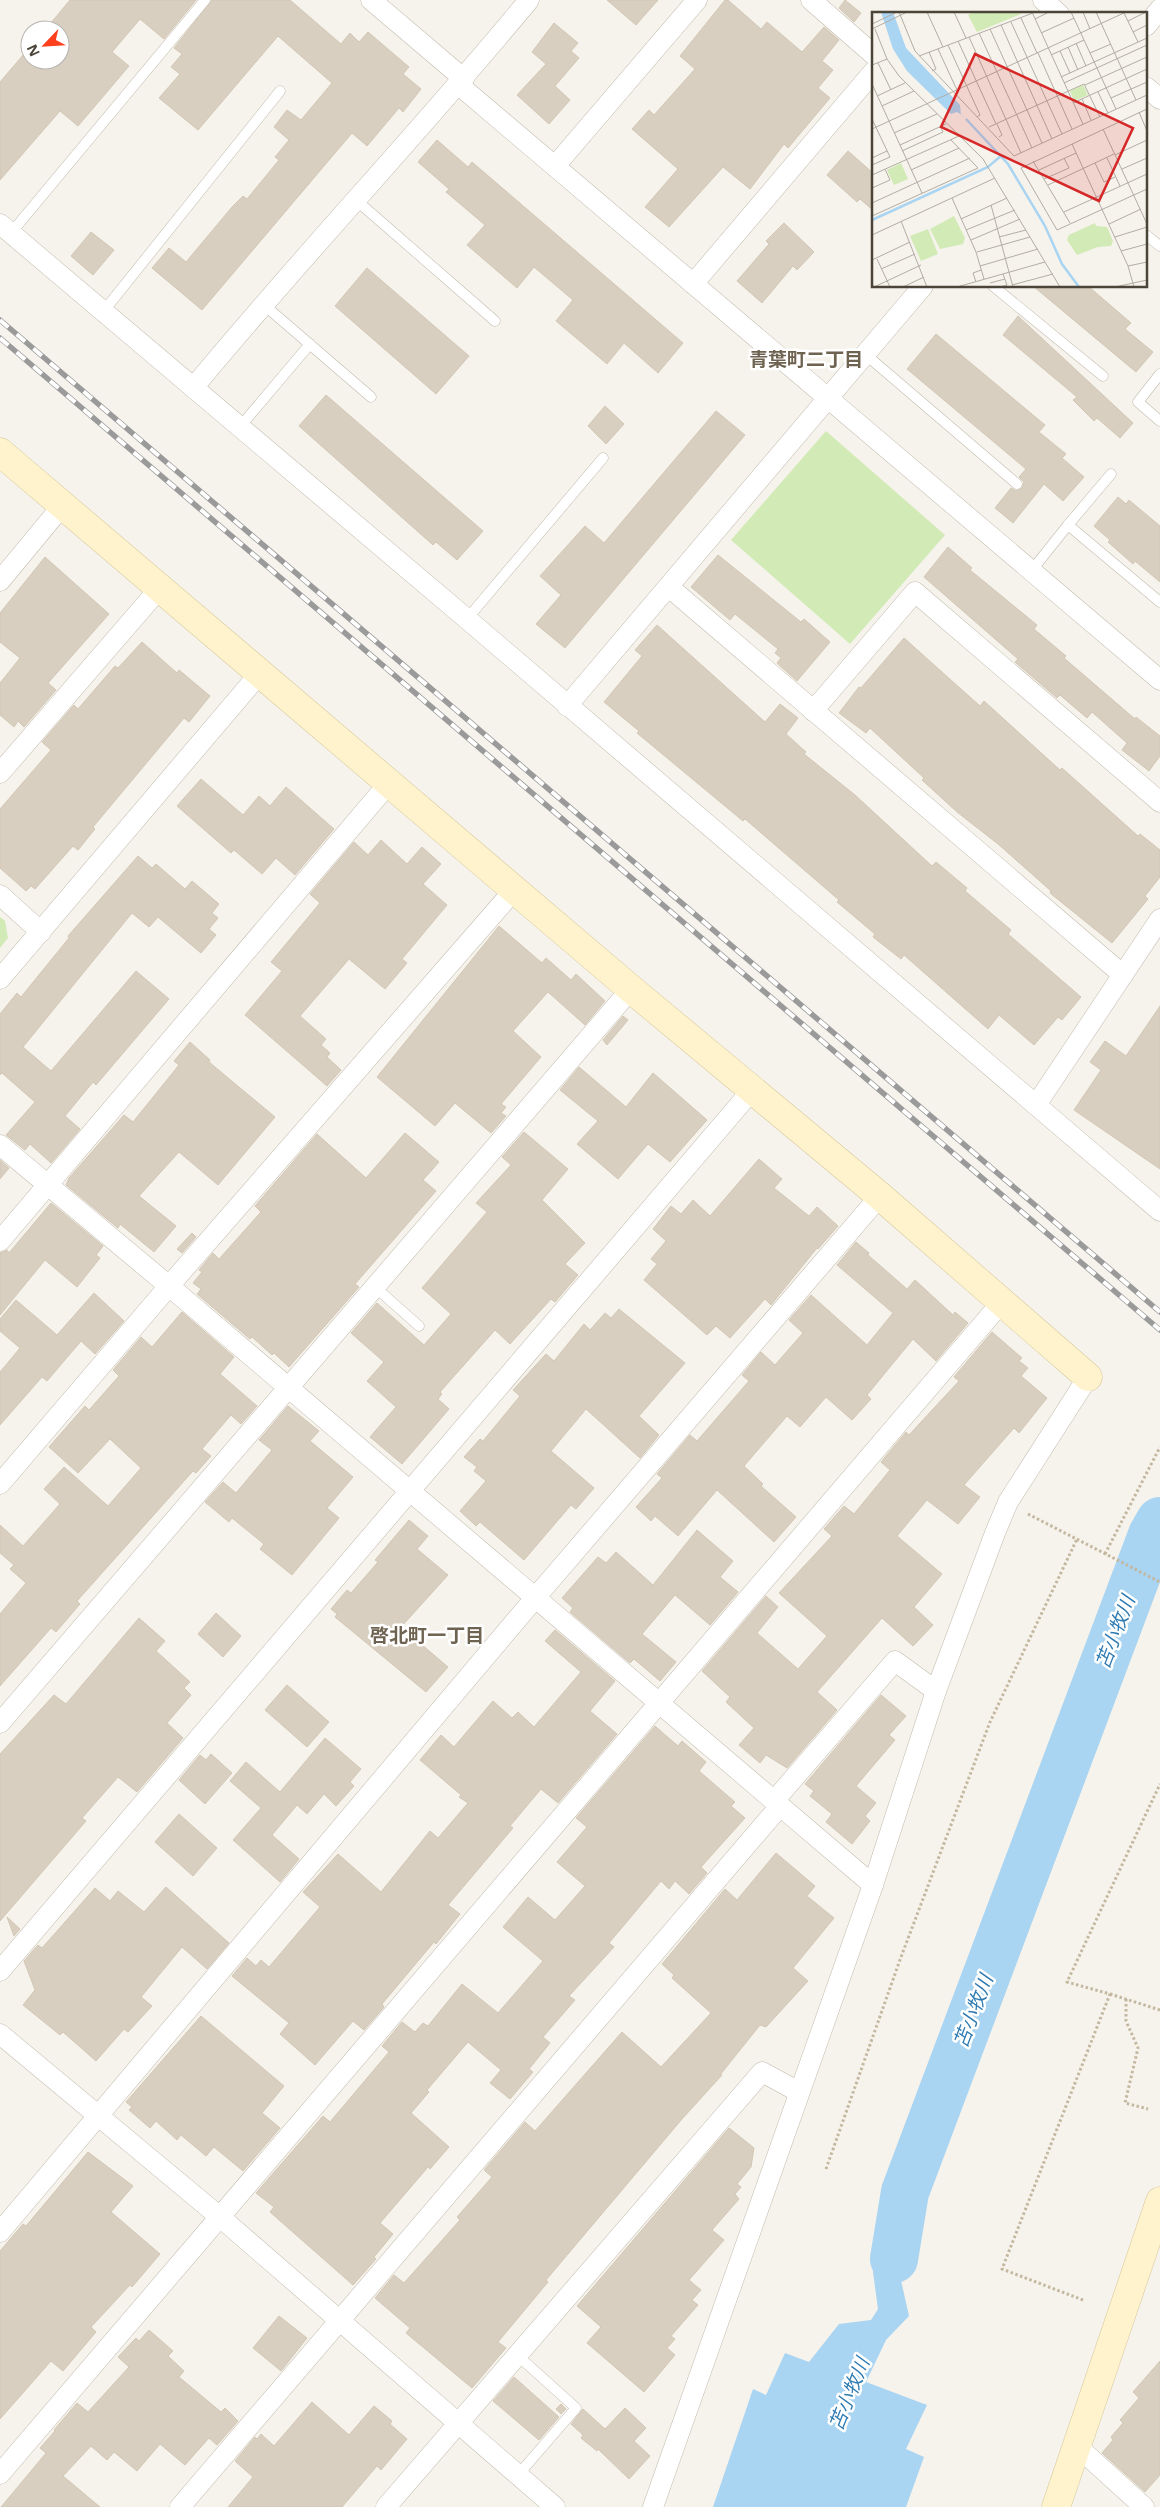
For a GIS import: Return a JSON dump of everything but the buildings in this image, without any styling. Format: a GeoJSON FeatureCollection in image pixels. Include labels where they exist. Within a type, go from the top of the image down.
{"type":"FeatureCollection","features":[{"type":"Feature","properties":{"kind":"street"},"geometry":{"type":"LineString","coordinates":[[371,0],[555,166],[1160,680]]}},
{"type":"Feature","properties":{"kind":"street"},"geometry":{"type":"LineString","coordinates":[[193,388],[263,304],[462,82],[529,0]]}},
{"type":"Feature","properties":{"kind":"street"},"geometry":{"type":"LineString","coordinates":[[555,166],[697,0]]}},
{"type":"Feature","properties":{"kind":"street"},"geometry":{"type":"LineString","coordinates":[[810,0],[872,53]]}},
{"type":"Feature","properties":{"kind":"street"},"geometry":{"type":"LineString","coordinates":[[1043,0],[1057,12]]}},
{"type":"Feature","properties":{"kind":"street"},"geometry":{"type":"LineString","coordinates":[[1148,24],[1160,9]]}},
{"type":"Feature","properties":{"kind":"street"},"geometry":{"type":"LineString","coordinates":[[693,284],[872,73]]}},
{"type":"Feature","properties":{"kind":"street"},"geometry":{"type":"LineString","coordinates":[[1148,89],[1160,98]]}},
{"type":"Feature","properties":{"kind":"street"},"geometry":{"type":"LineString","coordinates":[[5,228],[467,619],[1160,1211]]}},
{"type":"Feature","properties":{"kind":"street"},"geometry":{"type":"LineString","coordinates":[[567,706],[921,288]]}},
{"type":"Feature","properties":{"kind":"street"},"geometry":{"type":"LineString","coordinates":[[0,452],[159,589],[880,1196],[1088,1377],[1008,1502],[936,1691],[873,1885],[653,2507]]}},
{"type":"Feature","properties":{"kind":"street"},"geometry":{"type":"LineString","coordinates":[[0,581],[62,506]]}},
{"type":"Feature","properties":{"kind":"street"},"geometry":{"type":"LineString","coordinates":[[669,587],[1123,975]]}},
{"type":"Feature","properties":{"kind":"street"},"geometry":{"type":"LineString","coordinates":[[0,773],[159,589]]}},
{"type":"Feature","properties":{"kind":"street"},"geometry":{"type":"LineString","coordinates":[[813,711],[915,592],[1160,802]]}},
{"type":"Feature","properties":{"kind":"street"},"geometry":{"type":"LineString","coordinates":[[0,980],[260,673]]}},
{"type":"Feature","properties":{"kind":"street"},"geometry":{"type":"LineString","coordinates":[[0,1241],[389,783]]}},
{"type":"Feature","properties":{"kind":"street"},"geometry":{"type":"LineString","coordinates":[[0,1484],[169,1286],[514,889]]}},
{"type":"Feature","properties":{"kind":"street"},"geometry":{"type":"LineString","coordinates":[[0,896],[41,932]]}},
{"type":"Feature","properties":{"kind":"street"},"geometry":{"type":"LineString","coordinates":[[1036,1105],[1160,919]]}},
{"type":"Feature","properties":{"kind":"street"},"geometry":{"type":"LineString","coordinates":[[0,1723],[631,988]]}},
{"type":"Feature","properties":{"kind":"street"},"geometry":{"type":"LineString","coordinates":[[0,1971],[753,1089]]}},
{"type":"Feature","properties":{"kind":"street"},"geometry":{"type":"LineString","coordinates":[[0,1145],[169,1286],[873,1885]]}},
{"type":"Feature","properties":{"kind":"street"},"geometry":{"type":"LineString","coordinates":[[0,2232],[535,1598],[880,1196]]}},
{"type":"Feature","properties":{"kind":"street"},"geometry":{"type":"LineString","coordinates":[[0,2474],[220,2218],[657,1702],[1001,1303]]}},
{"type":"Feature","properties":{"kind":"street"},"geometry":{"type":"LineString","coordinates":[[180,2507],[777,1804],[895,1661],[936,1691]]}},
{"type":"Feature","properties":{"kind":"street"},"geometry":{"type":"LineString","coordinates":[[0,2034],[220,2218],[338,2322],[458,2422],[555,2507]]}},
{"type":"Feature","properties":{"kind":"street"},"geometry":{"type":"LineString","coordinates":[[386,2507],[762,2072],[799,2092]]}},
{"type":"Feature","properties":{"kind":"street"},"geometry":{"type":"LineString","coordinates":[[1056,2507],[1159,2209]]}},
{"type":"Feature","properties":{"kind":"street"},"geometry":{"type":"LineString","coordinates":[[1078,2447],[1144,2507]]}},
{"type":"Feature","properties":{"kind":"street"},"geometry":{"type":"LineString","coordinates":[[1156,2507],[1160,2502]]}},
{"type":"Feature","properties":{"kind":"lane"},"geometry":{"type":"LineString","coordinates":[[5,228],[204,0]]}},
{"type":"Feature","properties":{"kind":"lane"},"geometry":{"type":"LineString","coordinates":[[103,312],[280,91]]}},
{"type":"Feature","properties":{"kind":"lane"},"geometry":{"type":"LineString","coordinates":[[356,200],[495,321]]}},
{"type":"Feature","properties":{"kind":"lane"},"geometry":{"type":"LineString","coordinates":[[1148,236],[1160,246]]}},
{"type":"Feature","properties":{"kind":"lane"},"geometry":{"type":"LineString","coordinates":[[995,288],[1103,376]]}},
{"type":"Feature","properties":{"kind":"lane"},"geometry":{"type":"LineString","coordinates":[[263,304],[371,397]]}},
{"type":"Feature","properties":{"kind":"lane"},"geometry":{"type":"LineString","coordinates":[[239,428],[310,344]]}},
{"type":"Feature","properties":{"kind":"lane"},"geometry":{"type":"LineString","coordinates":[[865,354],[1017,484]]}},
{"type":"Feature","properties":{"kind":"lane"},"geometry":{"type":"LineString","coordinates":[[1160,374],[1138,402],[1160,421]]}},
{"type":"Feature","properties":{"kind":"lane"},"geometry":{"type":"LineString","coordinates":[[467,619],[603,458]]}},
{"type":"Feature","properties":{"kind":"lane"},"geometry":{"type":"LineString","coordinates":[[1032,570],[1112,474]]}},
{"type":"Feature","properties":{"kind":"lane"},"geometry":{"type":"LineString","coordinates":[[1068,525],[1160,602]]}},
{"type":"Feature","properties":{"kind":"lane"},"geometry":{"type":"LineString","coordinates":[[374,1287],[419,1326]]}},
{"type":"Feature","properties":{"kind":"lane"},"geometry":{"type":"LineString","coordinates":[[517,2355],[576,2408],[518,2474]]}},
{"type":"Feature","properties":{"kind":"path"},"geometry":{"type":"LineString","coordinates":[[1105,1554],[1160,1447]]}},
{"type":"Feature","properties":{"kind":"path"},"geometry":{"type":"LineString","coordinates":[[1008,1502],[1160,1582]]}},
{"type":"Feature","properties":{"kind":"path"},"geometry":{"type":"LineString","coordinates":[[826,2169],[901,1957],[990,1722],[1077,1539]]}},
{"type":"Feature","properties":{"kind":"path"},"geometry":{"type":"LineString","coordinates":[[1160,1784],[1067,1982],[1160,2010]]}},
{"type":"Feature","properties":{"kind":"path"},"geometry":{"type":"LineString","coordinates":[[1083,2300],[1002,2270],[1110,1994]]}},
{"type":"Feature","properties":{"kind":"path"},"geometry":{"type":"LineString","coordinates":[[1126,1999],[1126,2021],[1138,2048],[1125,2103],[1148,2110]]}},
{"type":"Feature","properties":{"kind":"green space"},"geometry":{"type":"Polygon","coordinates":[[[826,431],[945,535],[850,644],[731,540],[826,431]]]}},
{"type":"Feature","properties":{"kind":"green space"},"geometry":{"type":"Polygon","coordinates":[[[0,917],[5,921],[8,938],[0,948],[0,917]]]}},
{"type":"Feature","properties":{"kind":"water"},"geometry":{"type":"Polygon","coordinates":[[[894,2183],[908,2199],[900,2276],[909,2316],[886,2340],[866,2382],[927,2405],[906,2449],[924,2457],[906,2507],[713,2507],[753,2389],[766,2395],[785,2353],[809,2362],[839,2324],[871,2320],[878,2309],[873,2272],[874,2235],[894,2183]]]}},
{"type":"Feature","properties":{"kind":"waterway","name":"苫小牧川"},"geometry":{"type":"LineString","coordinates":[[894,2259],[905,2192],[1152,1535],[1160,1521]]}},
{"type":"Feature","properties":{"kind":"waterway","name":"苫小牧川"},"geometry":{"type":"LineString","coordinates":[[1152,1535],[1160,1534]]}},
{"type":"Feature","properties":{"kind":"railway"},"geometry":{"type":"LineString","coordinates":[[0,320],[1160,1312]]}},
{"type":"Feature","properties":{"kind":"railway"},"geometry":{"type":"LineString","coordinates":[[0,338],[1160,1330]]}},
{"type":"Feature","properties":{"kind":"district","name":"青葉町二丁目"},"geometry":{"type":"Point","coordinates":[806,359]}},
{"type":"Feature","properties":{"kind":"district","name":"啓北町一丁目"},"geometry":{"type":"Point","coordinates":[427,1635]}}]}
